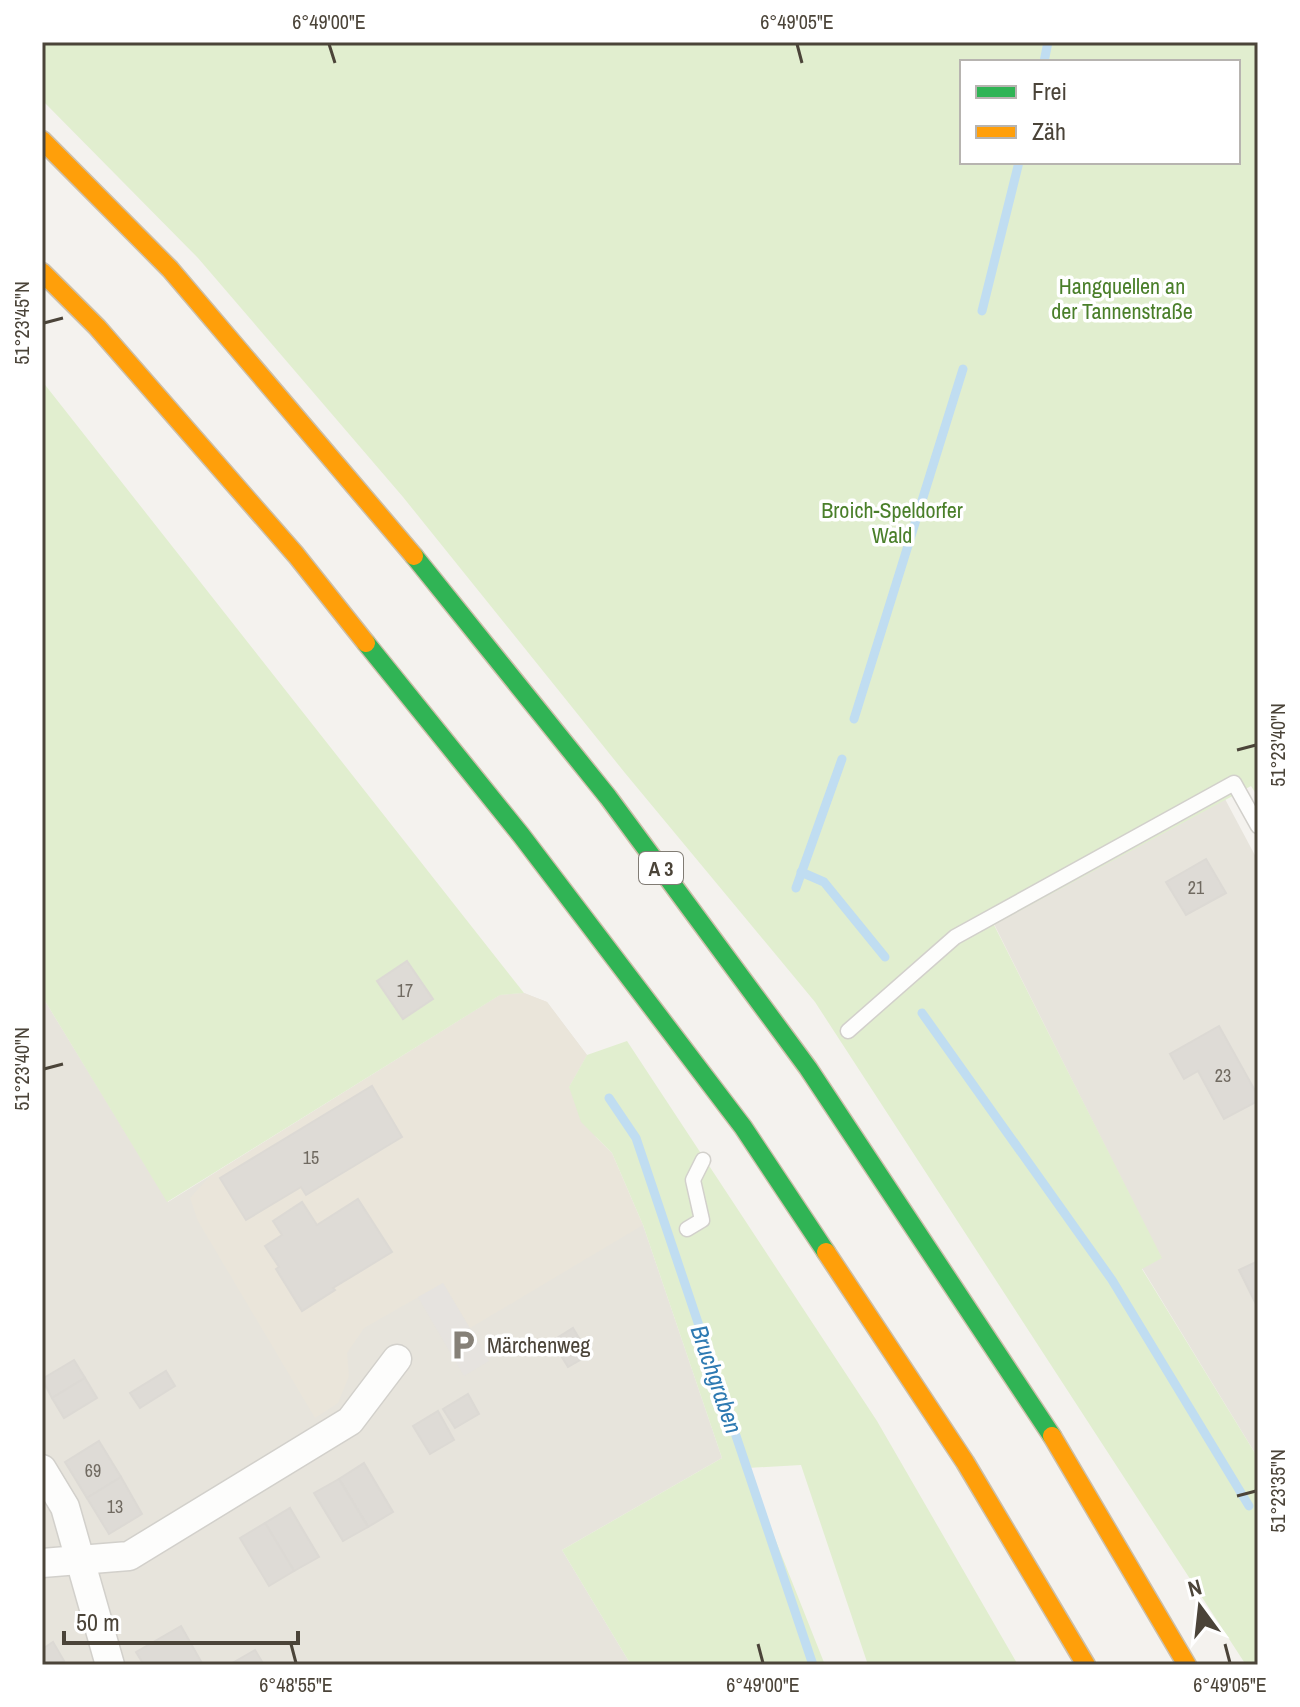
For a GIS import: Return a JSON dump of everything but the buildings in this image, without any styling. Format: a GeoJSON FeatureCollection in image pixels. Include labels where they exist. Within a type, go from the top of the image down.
{"type":"FeatureCollection","features":[{"type":"Feature","properties":{"kind":"highway","name":"A 3"},"geometry":{"type":"LineString","coordinates":[[42,140],[181,281],[377,511],[608,797],[808,1068],[869,1158],[1040,1416],[1187,1665]]}},
{"type":"Feature","properties":{"kind":"highway"},"geometry":{"type":"LineString","coordinates":[[42,272],[97,327],[296,555],[521,835],[743,1127],[965,1462],[1086,1665]]}},
{"type":"Feature","properties":{"kind":"street"},"geometry":{"type":"LineString","coordinates":[[42,1563],[129,1556],[350,1421],[397,1359]]}},
{"type":"Feature","properties":{"kind":"street"},"geometry":{"type":"LineString","coordinates":[[42,1469],[65,1507],[110,1665]]}},
{"type":"Feature","properties":{"kind":"lane"},"geometry":{"type":"LineString","coordinates":[[848,1031],[955,937],[1234,783],[1258,826]]}},
{"type":"Feature","properties":{"kind":"lane"},"geometry":{"type":"LineString","coordinates":[[687,1229],[702,1220],[693,1180],[703,1160]]}},
{"type":"Feature","properties":{"kind":"shaded area"},"geometry":{"type":"Polygon","coordinates":[[[1225,799],[1258,861],[1258,1458],[1142,1268],[1161,1258],[994,924],[1225,799]]]}},
{"type":"Feature","properties":{"kind":"shaded area"},"geometry":{"type":"Polygon","coordinates":[[[524,993],[547,1002],[587,1055],[569,1087],[643,1225],[722,1458],[562,1550],[631,1665],[42,1665],[42,996],[168,1202],[500,995],[524,993]]]}},
{"type":"Feature","properties":{"kind":"shaded area"},"geometry":{"type":"Polygon","coordinates":[[[524,993],[547,1002],[587,1055],[569,1087],[581,1122],[612,1153],[643,1225],[470,1328],[443,1283],[364,1328],[347,1353],[349,1376],[338,1403],[315,1418],[198,1221],[190,1198],[210,1176],[500,995],[524,993]]]}},
{"type":"Feature","properties":{"kind":"shaded area","name":"Märchenweg"},"geometry":{"type":"Polygon","coordinates":[[[443,1283],[489,1361],[464,1376],[418,1297],[443,1283]]]}},
{"type":"Feature","properties":{"kind":"green space","name":"Broich-Speldorfer Wald"},"geometry":{"type":"Polygon","coordinates":[[[42,42],[1258,42],[1258,797],[1251,786],[994,925],[1162,1258],[1142,1269],[1258,1458],[1258,1665],[1246,1665],[815,1002],[625,773],[403,497],[198,258],[42,100],[42,42]]]}},
{"type":"Feature","properties":{"kind":"green space"},"geometry":{"type":"Polygon","coordinates":[[[42,381],[524,993],[500,995],[167,1202],[42,996],[42,381]]]}},
{"type":"Feature","properties":{"kind":"green space"},"geometry":{"type":"Polygon","coordinates":[[[627,1041],[877,1421],[1018,1665],[868,1665],[801,1465],[747,1468],[825,1665],[631,1665],[562,1550],[722,1458],[643,1225],[612,1153],[581,1122],[569,1087],[587,1055],[627,1041]]]}},
{"type":"Feature","properties":{"kind":"waterway"},"geometry":{"type":"LineString","coordinates":[[1044,60],[1048,42]]}},
{"type":"Feature","properties":{"kind":"waterway"},"geometry":{"type":"LineString","coordinates":[[982,311],[1019,164]]}},
{"type":"Feature","properties":{"kind":"waterway"},"geometry":{"type":"LineString","coordinates":[[854,719],[963,369]]}},
{"type":"Feature","properties":{"kind":"waterway"},"geometry":{"type":"LineString","coordinates":[[796,888],[842,759]]}},
{"type":"Feature","properties":{"kind":"waterway"},"geometry":{"type":"LineString","coordinates":[[801,872],[824,882],[885,957]]}},
{"type":"Feature","properties":{"kind":"waterway"},"geometry":{"type":"LineString","coordinates":[[922,1013],[1112,1280],[1249,1506]]}},
{"type":"Feature","properties":{"kind":"waterway","name":"Bruchgraben"},"geometry":{"type":"LineString","coordinates":[[609,1098],[636,1138],[813,1665]]}},
{"type":"Feature","properties":{"kind":"traffic: fast"},"geometry":{"type":"LineString","coordinates":[[414,556],[608,797],[808,1068],[1052,1436]]}},
{"type":"Feature","properties":{"kind":"traffic: fast"},"geometry":{"type":"LineString","coordinates":[[366,643],[521,835],[743,1127],[826,1252]]}},
{"type":"Feature","properties":{"kind":"traffic: slow"},"geometry":{"type":"LineString","coordinates":[[42,140],[170,269],[414,556]]}},
{"type":"Feature","properties":{"kind":"traffic: slow"},"geometry":{"type":"LineString","coordinates":[[42,272],[97,327],[296,555],[366,643]]}},
{"type":"Feature","properties":{"kind":"traffic: slow"},"geometry":{"type":"LineString","coordinates":[[826,1252],[965,1462],[1086,1665]]}},
{"type":"Feature","properties":{"kind":"traffic: slow"},"geometry":{"type":"LineString","coordinates":[[1052,1436],[1187,1665]]}},
{"type":"Feature","properties":{"kind":"place","name":"Märchenweg"},"geometry":{"type":"Point","coordinates":[463,1345]}},
{"type":"Feature","properties":{"kind":"park label","name":"Hangquellen an der Tannenstraße"},"geometry":{"type":"Point","coordinates":[1122,298]}}]}
